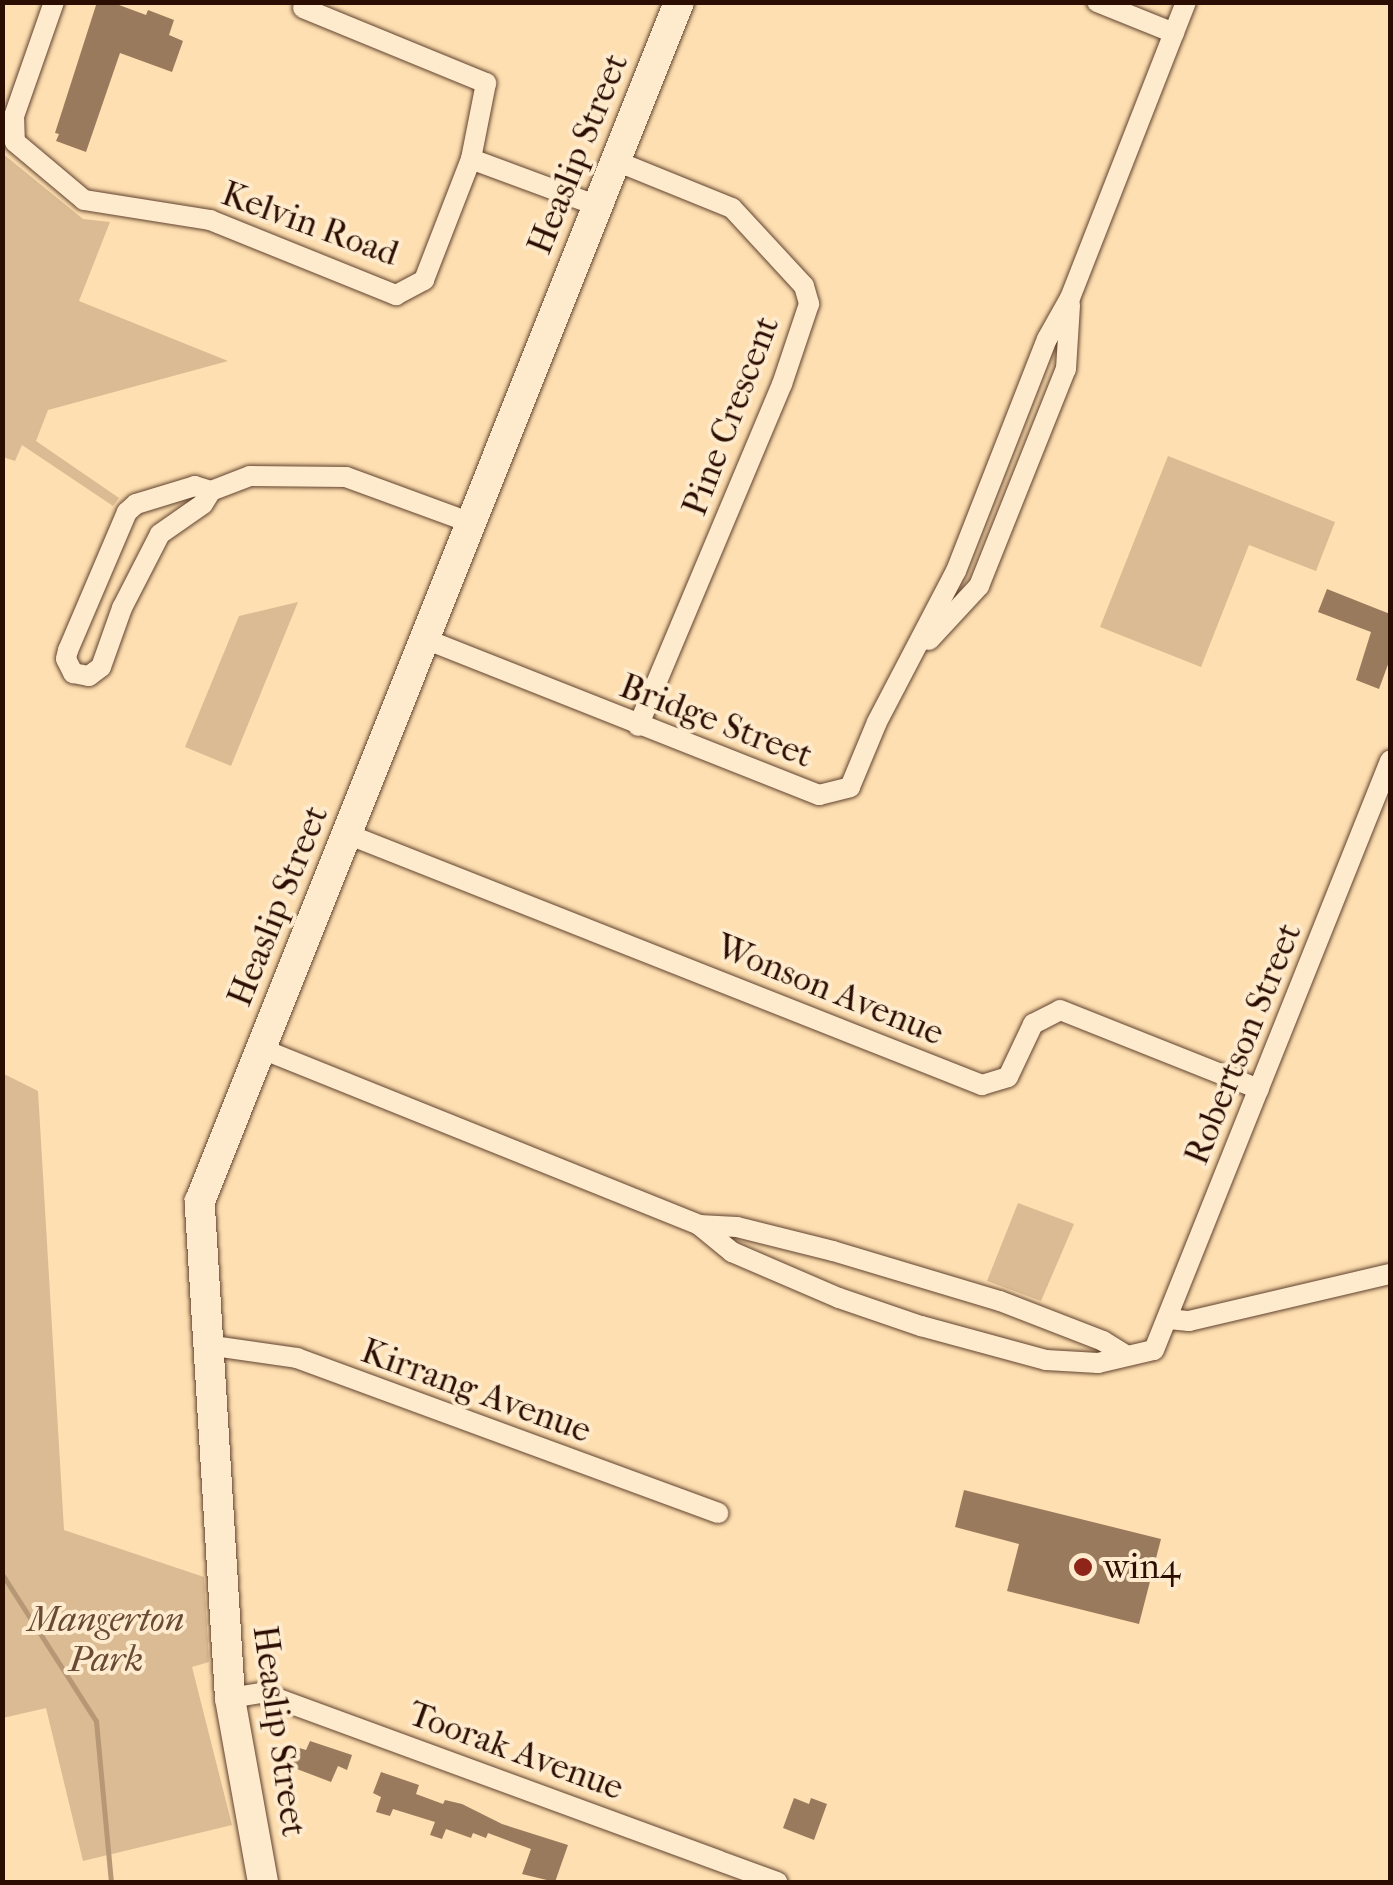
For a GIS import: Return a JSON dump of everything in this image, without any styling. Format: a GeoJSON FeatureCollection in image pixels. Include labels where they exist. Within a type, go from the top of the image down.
{"type":"FeatureCollection","features":[{"type":"Feature","properties":{"kind":"street","name":"Kelvin Road"},"geometry":{"type":"LineString","coordinates":[[54,2],[14,116],[14,142],[84,200],[210,220],[396,294],[424,280],[472,158]]}},
{"type":"Feature","properties":{"kind":"street","name":"Heaslip Street"},"geometry":{"type":"LineString","coordinates":[[263,1882],[230,1698],[200,1202],[678,2]]}},
{"type":"Feature","properties":{"kind":"street"},"geometry":{"type":"LineString","coordinates":[[1098,2],[1174,33]]}},
{"type":"Feature","properties":{"kind":"street","name":"Bridge Street"},"geometry":{"type":"LineString","coordinates":[[425,639],[819,795],[850,788],[877,722],[956,571],[1047,339],[1070,298],[1186,2]]}},
{"type":"Feature","properties":{"kind":"street"},"geometry":{"type":"LineString","coordinates":[[302,8],[486,83],[472,158],[598,206]]}},
{"type":"Feature","properties":{"kind":"street","name":"Pine Crescent"},"geometry":{"type":"LineString","coordinates":[[616,161],[732,208],[804,286],[809,304],[782,384],[638,726]]}},
{"type":"Feature","properties":{"kind":"street"},"geometry":{"type":"LineString","coordinates":[[211,491],[195,486],[136,504],[126,512],[68,650],[66,659],[72,673],[89,676],[101,667],[148,552],[160,534],[203,504],[211,491],[250,476],[346,477],[472,523]]}},
{"type":"Feature","properties":{"kind":"street","name":"Robertson Street"},"geometry":{"type":"LineString","coordinates":[[1127,1356],[1154,1350],[1169,1319],[1390,760]]}},
{"type":"Feature","properties":{"kind":"street","name":"Wonson Avenue"},"geometry":{"type":"LineString","coordinates":[[347,834],[982,1085],[1008,1077],[1033,1024],[1060,1010],[1259,1089]]}},
{"type":"Feature","properties":{"kind":"street"},"geometry":{"type":"LineString","coordinates":[[262,1049],[699,1225],[732,1252],[839,1298],[922,1326],[1046,1360],[1098,1363],[1127,1356]]}},
{"type":"Feature","properties":{"kind":"street"},"geometry":{"type":"LineString","coordinates":[[699,1225],[738,1227],[1000,1301],[1103,1342],[1127,1356]]}},
{"type":"Feature","properties":{"kind":"street"},"geometry":{"type":"LineString","coordinates":[[1169,1319],[1189,1321],[1390,1274]]}},
{"type":"Feature","properties":{"kind":"street","name":"Kirrang Avenue"},"geometry":{"type":"LineString","coordinates":[[207,1344],[296,1358],[718,1514]]}},
{"type":"Feature","properties":{"kind":"street","name":"Toorak Avenue"},"geometry":{"type":"LineString","coordinates":[[230,1698],[262,1693],[777,1882]]}},
{"type":"Feature","properties":{"kind":"green space"},"geometry":{"type":"Polygon","coordinates":[[[2,153],[83,219],[110,222],[79,301],[228,361],[48,410],[36,441],[119,498],[113,506],[22,445],[15,461],[3,457],[2,153]]]}},
{"type":"Feature","properties":{"kind":"green space"},"geometry":{"type":"Polygon","coordinates":[[[1168,456],[1335,522],[1316,571],[1249,545],[1201,667],[1100,627],[1168,456]]]}},
{"type":"Feature","properties":{"kind":"green space"},"geometry":{"type":"Polygon","coordinates":[[[298,602],[231,766],[185,747],[239,616],[298,602]]]}},
{"type":"Feature","properties":{"kind":"green space","name":"Mangerton Park"},"geometry":{"type":"Polygon","coordinates":[[[2,1073],[38,1091],[64,1530],[204,1577],[209,1662],[192,1667],[232,1825],[83,1861],[46,1708],[3,1718],[2,1073]]]}},
{"type":"Feature","properties":{"kind":"green space"},"geometry":{"type":"Polygon","coordinates":[[[1018,1203],[1074,1224],[1041,1301],[987,1281],[1018,1203]]]}},
{"type":"Feature","properties":{"kind":"building"},"geometry":{"type":"Polygon","coordinates":[[[97,2],[111,2],[146,15],[148,10],[174,20],[169,35],[183,41],[172,72],[120,53],[86,152],[56,141],[59,134],[55,133],[97,2]]]}},
{"type":"Feature","properties":{"kind":"building"},"geometry":{"type":"Polygon","coordinates":[[[1327,589],[1390,614],[1390,659],[1379,689],[1356,680],[1371,632],[1318,612],[1327,589]]]}},
{"type":"Feature","properties":{"kind":"building","name":"win4"},"geometry":{"type":"Polygon","coordinates":[[[964,1490],[1161,1539],[1139,1624],[1007,1591],[1019,1544],[955,1527],[964,1490]]]}},
{"type":"Feature","properties":{"kind":"building"},"geometry":{"type":"Polygon","coordinates":[[[310,1741],[352,1755],[347,1770],[338,1766],[331,1782],[289,1766],[296,1747],[306,1750],[310,1741]]]}},
{"type":"Feature","properties":{"kind":"building"},"geometry":{"type":"Polygon","coordinates":[[[381,1772],[419,1785],[416,1794],[443,1804],[445,1800],[462,1804],[502,1824],[568,1845],[555,1882],[522,1874],[531,1849],[488,1833],[486,1838],[473,1833],[471,1838],[446,1829],[442,1839],[430,1835],[435,1822],[393,1809],[390,1816],[376,1812],[381,1797],[373,1793],[381,1772]]]}},
{"type":"Feature","properties":{"kind":"building"},"geometry":{"type":"Polygon","coordinates":[[[794,1798],[809,1804],[811,1798],[827,1804],[814,1840],[783,1828],[794,1798]]]}},
{"type":"Feature","properties":{"kind":"waterway"},"geometry":{"type":"LineString","coordinates":[[2,1574],[96,1721],[111,1882]]}},
{"type":"Feature","properties":{"kind":"place","name":"win4"},"geometry":{"type":"Point","coordinates":[1083,1567]}}]}
